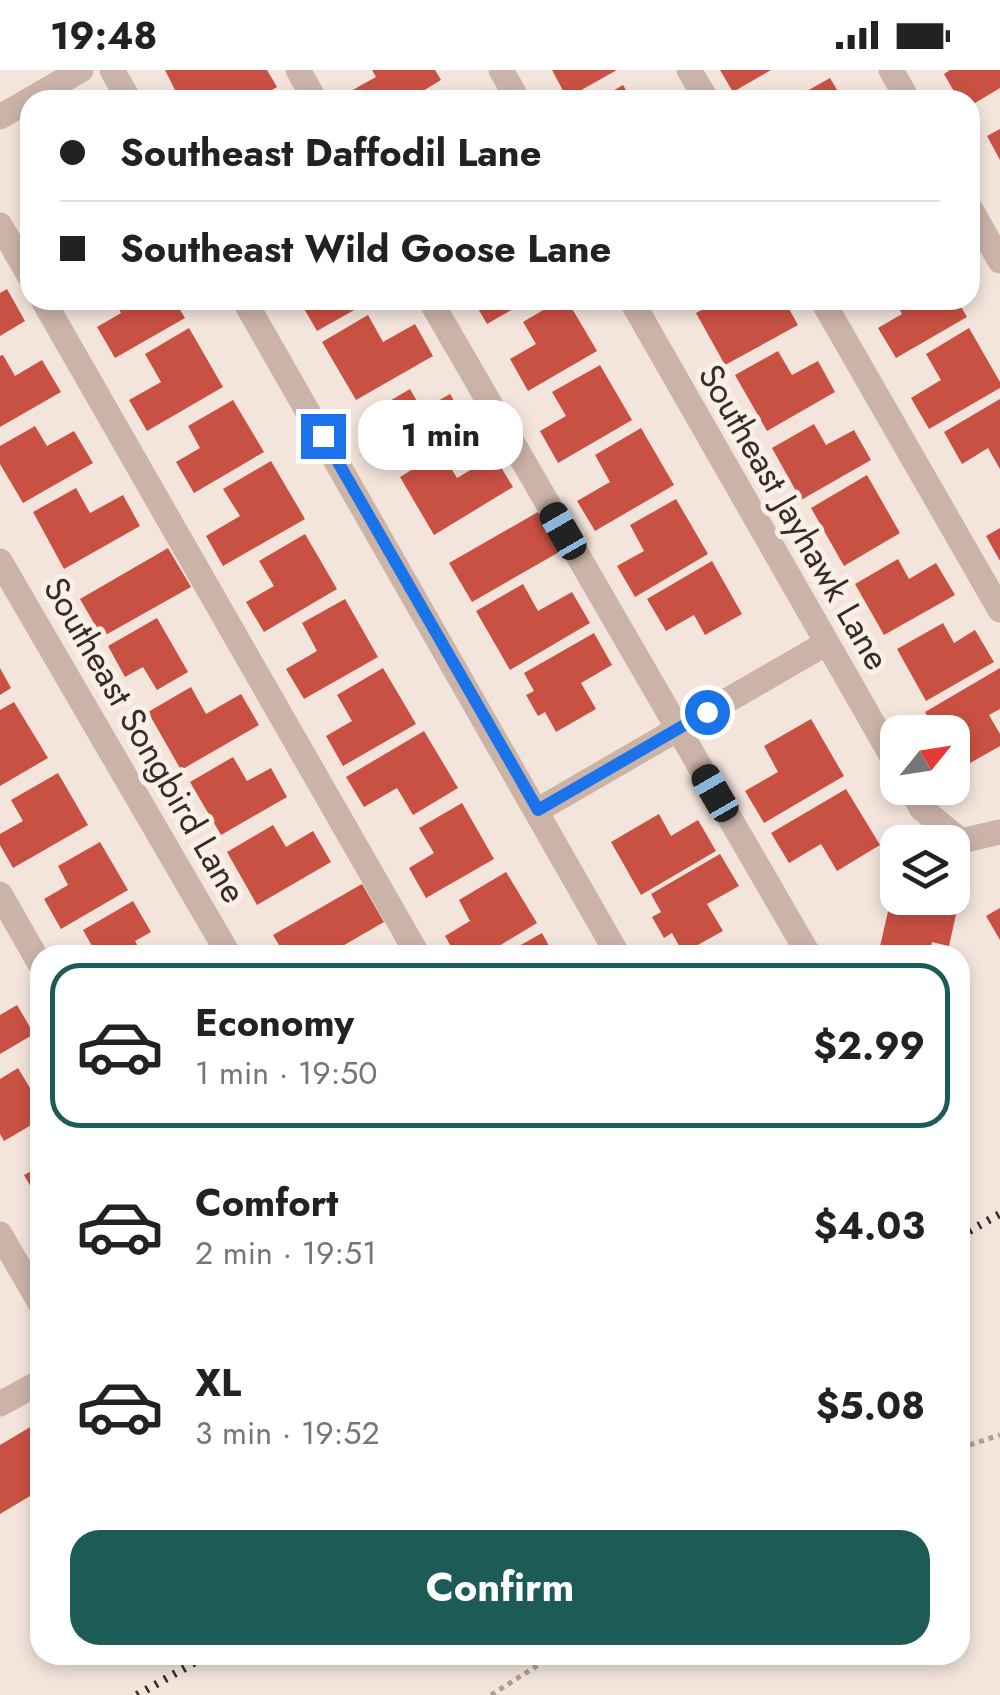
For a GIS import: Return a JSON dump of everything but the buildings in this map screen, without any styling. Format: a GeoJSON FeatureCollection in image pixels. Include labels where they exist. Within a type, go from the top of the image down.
{"type":"FeatureCollection","features":[{"type":"Feature","properties":{"kind":"street"},"geometry":{"type":"LineString","coordinates":[[47,90],[81,70]]}},
{"type":"Feature","properties":{"kind":"street"},"geometry":{"type":"LineString","coordinates":[[0,225],[20,260]]}},
{"type":"Feature","properties":{"kind":"street"},"geometry":{"type":"LineString","coordinates":[[980,226],[1000,261]]}},
{"type":"Feature","properties":{"kind":"street"},"geometry":{"type":"LineString","coordinates":[[49,310],[412,945]]}},
{"type":"Feature","properties":{"kind":"street"},"geometry":{"type":"LineString","coordinates":[[250,310],[612,945]]}},
{"type":"Feature","properties":{"kind":"street"},"geometry":{"type":"LineString","coordinates":[[436,310],[803,945]]}},
{"type":"Feature","properties":{"kind":"street","name":"Southeast Jayhawk Lane"},"geometry":{"type":"LineString","coordinates":[[637,310],[880,737]]}},
{"type":"Feature","properties":{"kind":"street"},"geometry":{"type":"LineString","coordinates":[[828,310],[1000,610]]}},
{"type":"Feature","properties":{"kind":"street","name":"Southeast Songbird Lane"},"geometry":{"type":"LineString","coordinates":[[0,561],[223,945]]}},
{"type":"Feature","properties":{"kind":"street"},"geometry":{"type":"LineString","coordinates":[[538,810],[825,644]]}},
{"type":"Feature","properties":{"kind":"street"},"geometry":{"type":"LineString","coordinates":[[920,805],[961,842],[1000,832]]}},
{"type":"Feature","properties":{"kind":"street"},"geometry":{"type":"LineString","coordinates":[[0,894],[30,946]]}},
{"type":"Feature","properties":{"kind":"street"},"geometry":{"type":"LineString","coordinates":[[0,1234],[30,1286]]}},
{"type":"Feature","properties":{"kind":"street"},"geometry":{"type":"LineString","coordinates":[[0,1404],[30,1388]]}},
{"type":"Feature","properties":{"kind":"path"},"geometry":{"type":"LineString","coordinates":[[970,1445],[1000,1435]]}},
{"type":"Feature","properties":{"kind":"path"},"geometry":{"type":"LineString","coordinates":[[491,1695],[538,1665]]}},
{"type":"Feature","properties":{"kind":"railway"},"geometry":{"type":"LineString","coordinates":[[970,1230],[1000,1214]]}},
{"type":"Feature","properties":{"kind":"railway"},"geometry":{"type":"LineString","coordinates":[[137,1695],[190,1665]]}},
{"type":"Feature","properties":{"kind":"route"},"geometry":{"type":"LineString","coordinates":[[323,436],[538,810],[707,712]]}}]}
